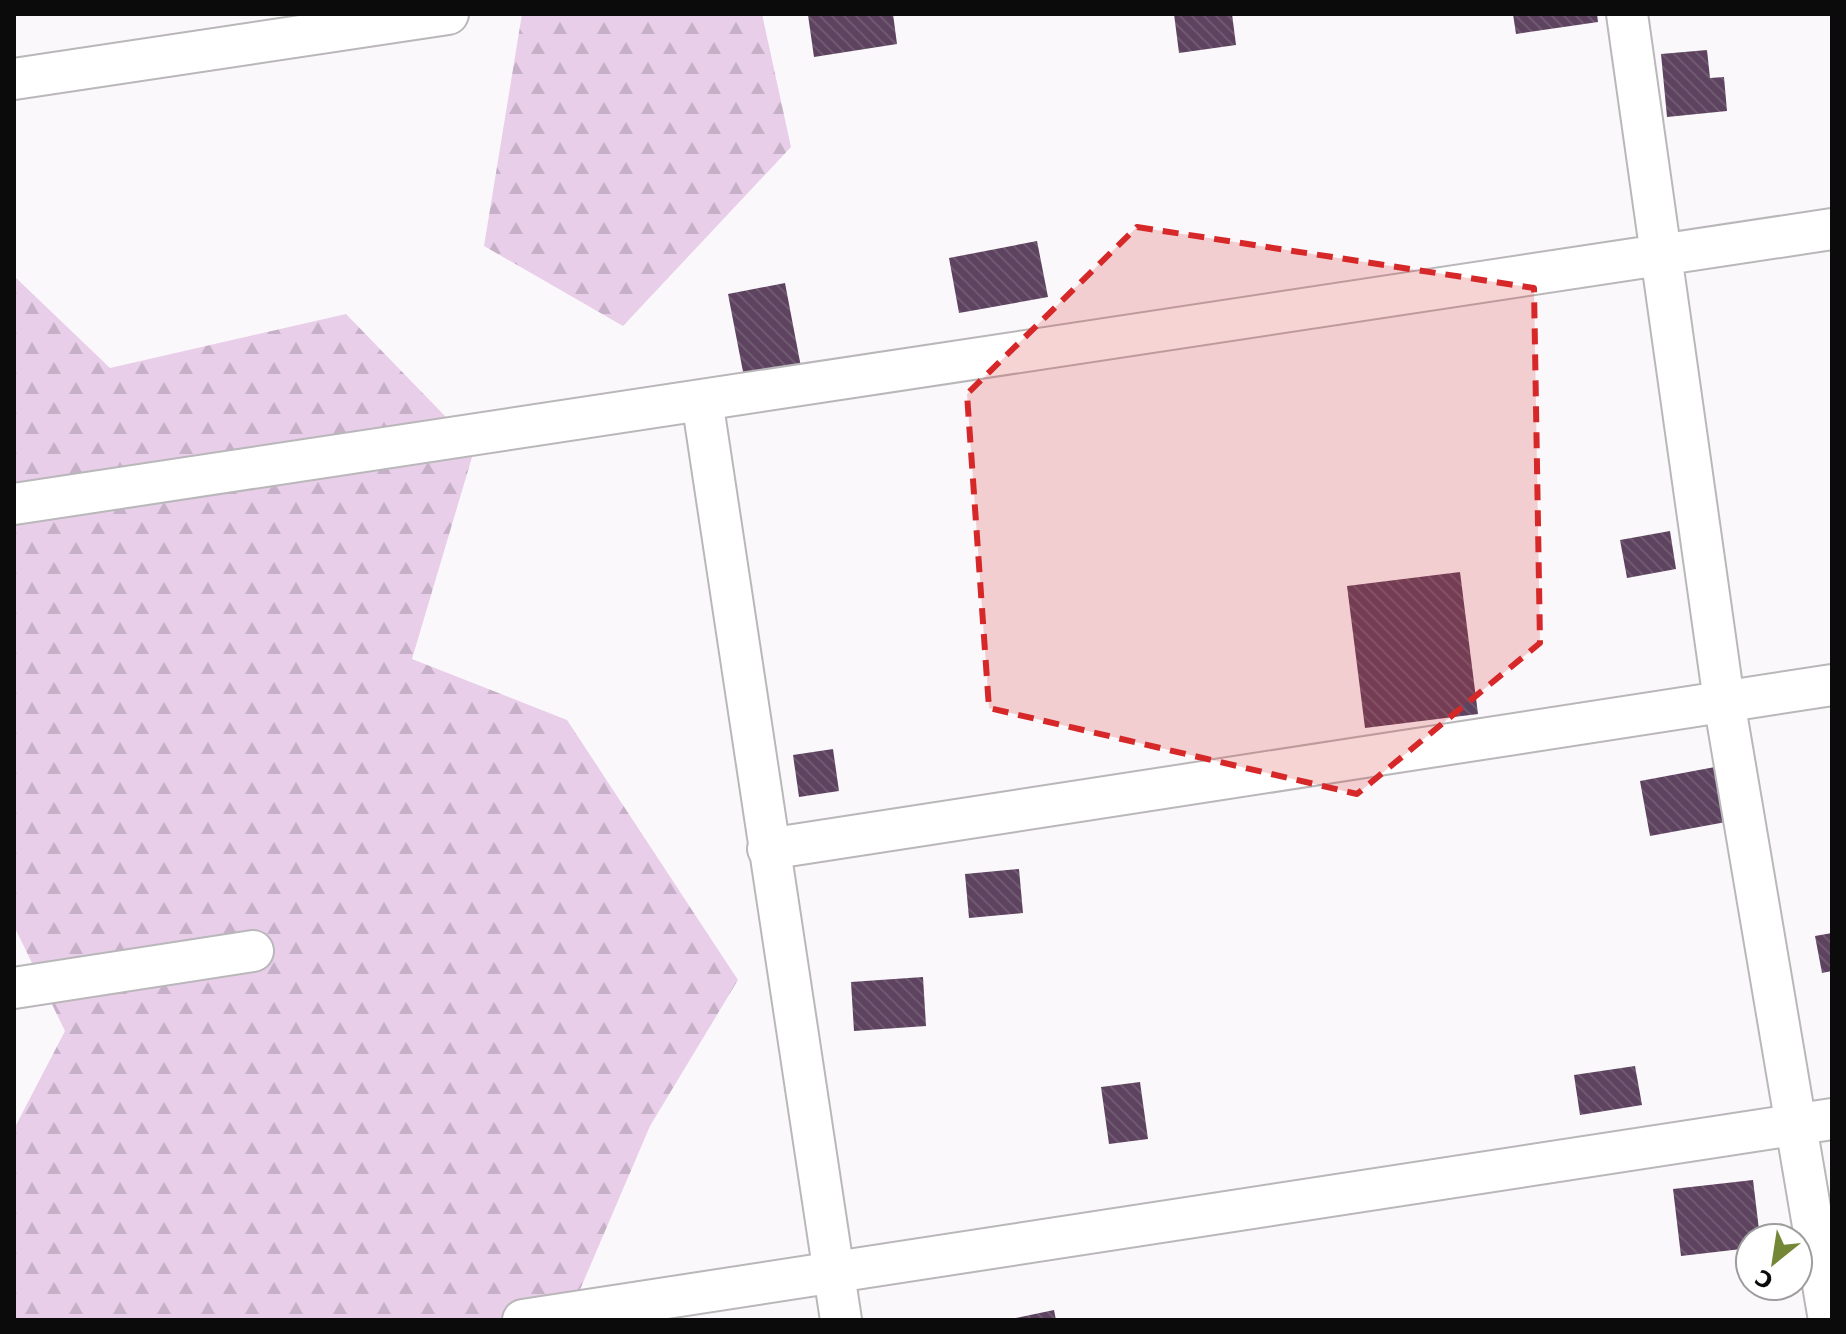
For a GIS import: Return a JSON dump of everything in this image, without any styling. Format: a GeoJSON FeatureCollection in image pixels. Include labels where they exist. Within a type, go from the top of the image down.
{"type":"FeatureCollection","features":[{"type":"Feature","properties":{"kind":"lane"},"geometry":{"type":"LineString","coordinates":[[14,79],[448,14]]}},
{"type":"Feature","properties":{"kind":"lane"},"geometry":{"type":"LineString","coordinates":[[1627,14],[1724,701],[1814,1122],[1829,1320]]}},
{"type":"Feature","properties":{"kind":"lane"},"geometry":{"type":"LineString","coordinates":[[14,504],[1832,229]]}},
{"type":"Feature","properties":{"kind":"lane"},"geometry":{"type":"LineString","coordinates":[[702,400],[841,1320]]}},
{"type":"Feature","properties":{"kind":"lane"},"geometry":{"type":"LineString","coordinates":[[768,849],[1832,685]]}},
{"type":"Feature","properties":{"kind":"lane"},"geometry":{"type":"LineString","coordinates":[[14,988],[253,951]]}},
{"type":"Feature","properties":{"kind":"lane"},"geometry":{"type":"LineString","coordinates":[[523,1320],[1814,1122]]}},
{"type":"Feature","properties":{"kind":"highlighted area"},"geometry":{"type":"Polygon","coordinates":[[[1137,227],[1534,288],[1540,643],[1357,794],[989,708],[967,394],[1137,227]]]}},
{"type":"Feature","properties":{"kind":"green space"},"geometry":{"type":"Polygon","coordinates":[[[522,14],[762,14],[791,147],[623,326],[484,246],[522,14]]]}},
{"type":"Feature","properties":{"kind":"green space"},"geometry":{"type":"Polygon","coordinates":[[[14,276],[110,368],[346,314],[475,447],[412,659],[567,720],[738,980],[650,1126],[567,1320],[14,1320],[14,1129],[65,1031],[14,926],[14,276]]]}},
{"type":"Feature","properties":{"kind":"building"},"geometry":{"type":"Polygon","coordinates":[[[893,14],[897,44],[814,57],[808,15],[893,14]]]}},
{"type":"Feature","properties":{"kind":"building"},"geometry":{"type":"Polygon","coordinates":[[[1174,14],[1232,14],[1236,45],[1179,53],[1174,14]]]}},
{"type":"Feature","properties":{"kind":"building"},"geometry":{"type":"Polygon","coordinates":[[[1513,14],[1597,14],[1598,22],[1516,34],[1513,14]]]}},
{"type":"Feature","properties":{"kind":"building"},"geometry":{"type":"Polygon","coordinates":[[[1707,50],[1710,78],[1724,77],[1727,111],[1667,117],[1661,54],[1707,50]]]}},
{"type":"Feature","properties":{"kind":"building"},"geometry":{"type":"Polygon","coordinates":[[[1037,241],[1048,297],[959,313],[949,258],[1037,241]]]}},
{"type":"Feature","properties":{"kind":"building"},"geometry":{"type":"Polygon","coordinates":[[[785,283],[801,367],[744,377],[728,294],[785,283]]]}},
{"type":"Feature","properties":{"kind":"building"},"geometry":{"type":"Polygon","coordinates":[[[1670,531],[1676,569],[1627,578],[1620,540],[1670,531]]]}},
{"type":"Feature","properties":{"kind":"building"},"geometry":{"type":"Polygon","coordinates":[[[1460,572],[1478,714],[1365,728],[1347,586],[1460,572]]]}},
{"type":"Feature","properties":{"kind":"building"},"geometry":{"type":"Polygon","coordinates":[[[833,749],[839,791],[799,797],[793,755],[833,749]]]}},
{"type":"Feature","properties":{"kind":"building"},"geometry":{"type":"Polygon","coordinates":[[[1715,767],[1726,822],[1650,836],[1640,781],[1715,767]]]}},
{"type":"Feature","properties":{"kind":"building"},"geometry":{"type":"Polygon","coordinates":[[[1019,869],[1023,913],[969,918],[965,874],[1019,869]]]}},
{"type":"Feature","properties":{"kind":"building"},"geometry":{"type":"Polygon","coordinates":[[[1832,933],[1832,971],[1822,973],[1815,936],[1832,933]]]}},
{"type":"Feature","properties":{"kind":"building"},"geometry":{"type":"Polygon","coordinates":[[[923,977],[926,1026],[854,1031],[851,982],[923,977]]]}},
{"type":"Feature","properties":{"kind":"building"},"geometry":{"type":"Polygon","coordinates":[[[1635,1066],[1642,1105],[1580,1115],[1574,1075],[1635,1066]]]}},
{"type":"Feature","properties":{"kind":"building"},"geometry":{"type":"Polygon","coordinates":[[[1140,1082],[1148,1139],[1109,1144],[1101,1087],[1140,1082]]]}},
{"type":"Feature","properties":{"kind":"building"},"geometry":{"type":"Polygon","coordinates":[[[1753,1180],[1758,1222],[1734,1222],[1734,1250],[1681,1256],[1673,1189],[1753,1180]]]}},
{"type":"Feature","properties":{"kind":"building"},"geometry":{"type":"Polygon","coordinates":[[[1054,1310],[1056,1320],[1011,1320],[1011,1319],[1054,1310]]]}}]}
